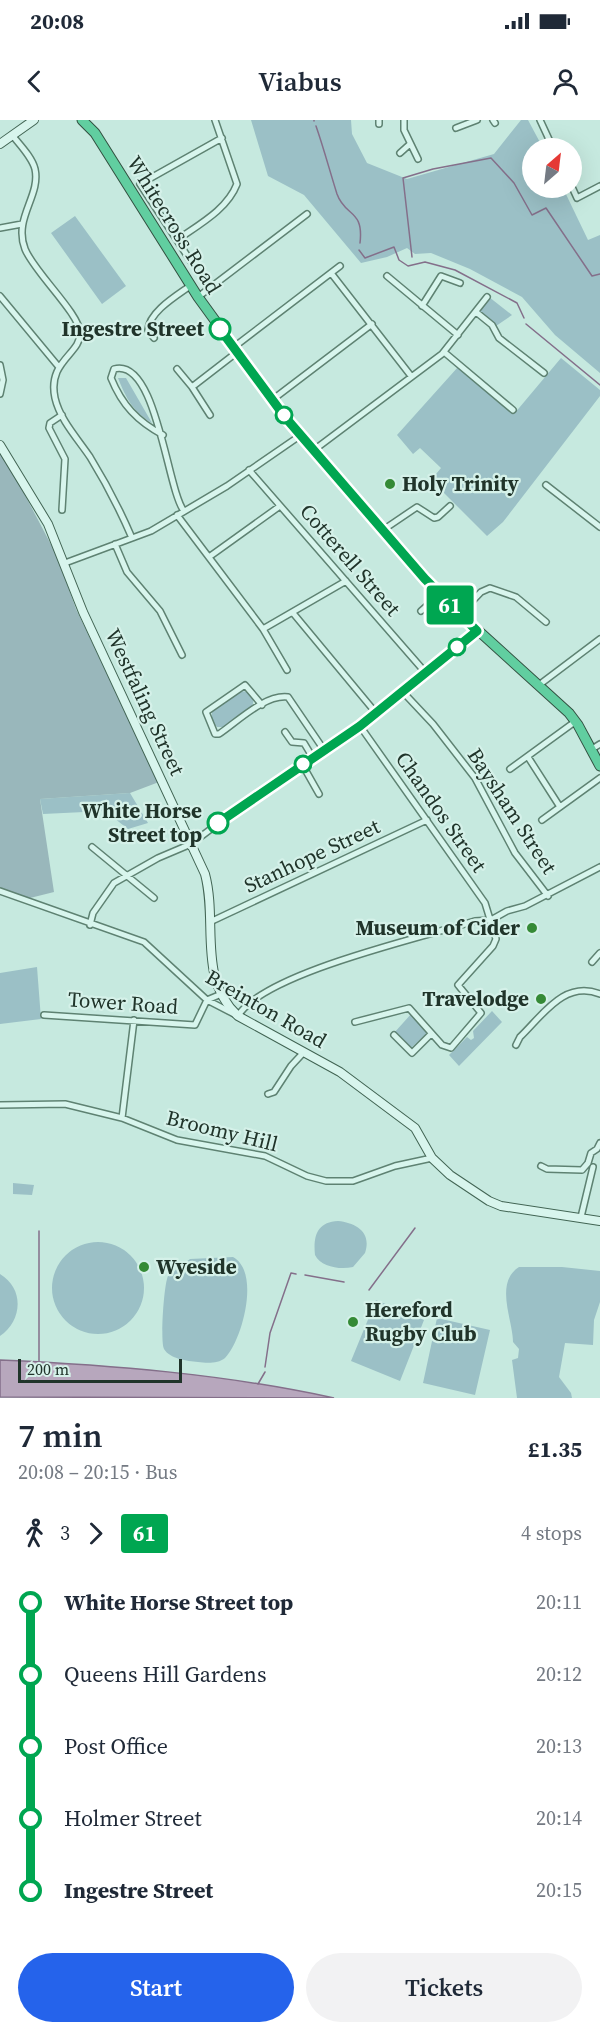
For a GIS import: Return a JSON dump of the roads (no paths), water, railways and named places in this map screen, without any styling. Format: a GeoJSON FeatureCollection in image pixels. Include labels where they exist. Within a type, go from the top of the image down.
{"type":"FeatureCollection","features":[{"type":"Feature","properties":{"kind":"highway","name":"Whitecross Road"},"geometry":{"type":"LineString","coordinates":[[82,120],[95,134],[190,286],[272,400],[439,595],[539,685],[576,722],[596,746],[600,766]]}},
{"type":"Feature","properties":{"kind":"highway","name":"Whitecross Road"},"geometry":{"type":"LineString","coordinates":[[92,120],[95,134]]}},
{"type":"Feature","properties":{"kind":"street"},"geometry":{"type":"LineString","coordinates":[[0,144],[34,120]]}},
{"type":"Feature","properties":{"kind":"street"},"geometry":{"type":"LineString","coordinates":[[177,240],[208,219],[234,191],[236,177],[215,120]]}},
{"type":"Feature","properties":{"kind":"street"},"geometry":{"type":"LineString","coordinates":[[404,120],[410,144],[418,159]]}},
{"type":"Feature","properties":{"kind":"street"},"geometry":{"type":"LineString","coordinates":[[456,128],[477,120]]}},
{"type":"Feature","properties":{"kind":"street"},"geometry":{"type":"LineString","coordinates":[[540,120],[548,138]]}},
{"type":"Feature","properties":{"kind":"street"},"geometry":{"type":"LineString","coordinates":[[12,135],[35,171],[35,183],[22,224],[24,247],[30,260],[75,319],[80,332],[75,346],[58,366],[55,395],[62,415],[113,496],[132,538]]}},
{"type":"Feature","properties":{"kind":"street"},"geometry":{"type":"LineString","coordinates":[[192,263],[140,184],[222,138]]}},
{"type":"Feature","properties":{"kind":"street"},"geometry":{"type":"LineString","coordinates":[[400,153],[410,144]]}},
{"type":"Feature","properties":{"kind":"street"},"geometry":{"type":"LineString","coordinates":[[582,195],[600,186]]}},
{"type":"Feature","properties":{"kind":"street"},"geometry":{"type":"LineString","coordinates":[[148,218],[158,211]]}},
{"type":"Feature","properties":{"kind":"street"},"geometry":{"type":"LineString","coordinates":[[198,297],[307,214]]}},
{"type":"Feature","properties":{"kind":"street"},"geometry":{"type":"LineString","coordinates":[[0,228],[22,224]]}},
{"type":"Feature","properties":{"kind":"street"},"geometry":{"type":"LineString","coordinates":[[192,387],[340,266]]}},
{"type":"Feature","properties":{"kind":"street"},"geometry":{"type":"LineString","coordinates":[[332,273],[411,376]]}},
{"type":"Feature","properties":{"kind":"street"},"geometry":{"type":"LineString","coordinates":[[387,276],[458,335]]}},
{"type":"Feature","properties":{"kind":"street"},"geometry":{"type":"LineString","coordinates":[[422,306],[441,276],[460,283]]}},
{"type":"Feature","properties":{"kind":"street"},"geometry":{"type":"LineString","coordinates":[[154,338],[148,326],[156,312],[190,286]]}},
{"type":"Feature","properties":{"kind":"street"},"geometry":{"type":"LineString","coordinates":[[0,296],[58,366]]}},
{"type":"Feature","properties":{"kind":"street"},"geometry":{"type":"LineString","coordinates":[[314,450],[443,353],[487,297]]}},
{"type":"Feature","properties":{"kind":"street"},"geometry":{"type":"LineString","coordinates":[[476,312],[492,325],[499,338],[544,373]]}},
{"type":"Feature","properties":{"kind":"street"},"geometry":{"type":"LineString","coordinates":[[272,400],[372,324]]}},
{"type":"Feature","properties":{"kind":"street"},"geometry":{"type":"LineString","coordinates":[[443,353],[513,410]]}},
{"type":"Feature","properties":{"kind":"street"},"geometry":{"type":"LineString","coordinates":[[0,364],[3,380],[0,394]]}},
{"type":"Feature","properties":{"kind":"street"},"geometry":{"type":"LineString","coordinates":[[163,435],[135,417],[125,405],[111,378],[114,369],[124,369],[138,382],[156,414],[163,435],[175,495],[184,511]]}},
{"type":"Feature","properties":{"kind":"street"},"geometry":{"type":"LineString","coordinates":[[177,369],[210,415]]}},
{"type":"Feature","properties":{"kind":"street"},"geometry":{"type":"LineString","coordinates":[[62,415],[50,423],[49,428],[65,459],[62,510]]}},
{"type":"Feature","properties":{"kind":"street"},"geometry":{"type":"LineString","coordinates":[[65,563],[132,538],[177,515],[301,435]]}},
{"type":"Feature","properties":{"kind":"street","name":"Westfaling Street"},"geometry":{"type":"LineString","coordinates":[[0,445],[37,504],[65,563],[83,612],[191,844],[208,886],[212,962],[219,995]]}},
{"type":"Feature","properties":{"kind":"street","name":"Cotterell Street"},"geometry":{"type":"LineString","coordinates":[[249,470],[425,672]]}},
{"type":"Feature","properties":{"kind":"street"},"geometry":{"type":"LineString","coordinates":[[546,485],[600,527]]}},
{"type":"Feature","properties":{"kind":"street"},"geometry":{"type":"LineString","coordinates":[[209,557],[280,506]]}},
{"type":"Feature","properties":{"kind":"street"},"geometry":{"type":"LineString","coordinates":[[383,530],[417,507],[434,518],[438,518],[450,506]]}},
{"type":"Feature","properties":{"kind":"street"},"geometry":{"type":"LineString","coordinates":[[177,515],[263,629],[288,670]]}},
{"type":"Feature","properties":{"kind":"street"},"geometry":{"type":"LineString","coordinates":[[115,544],[127,572],[160,611],[182,655]]}},
{"type":"Feature","properties":{"kind":"street"},"geometry":{"type":"LineString","coordinates":[[263,629],[345,581]]}},
{"type":"Feature","properties":{"kind":"street"},"geometry":{"type":"LineString","coordinates":[[460,614],[482,592],[490,588],[516,597],[546,622]]}},
{"type":"Feature","properties":{"kind":"street"},"geometry":{"type":"LineString","coordinates":[[422,611],[439,595]]}},
{"type":"Feature","properties":{"kind":"street"},"geometry":{"type":"LineString","coordinates":[[293,613],[376,712]]}},
{"type":"Feature","properties":{"kind":"street"},"geometry":{"type":"LineString","coordinates":[[90,925],[93,913],[104,896],[125,875],[191,844],[302,764],[360,726],[477,631]]}},
{"type":"Feature","properties":{"kind":"street"},"geometry":{"type":"LineString","coordinates":[[539,685],[600,639]]}},
{"type":"Feature","properties":{"kind":"street"},"geometry":{"type":"LineString","coordinates":[[262,705],[245,685],[206,712],[217,735],[262,705],[277,697],[288,697],[324,750]]}},
{"type":"Feature","properties":{"kind":"street","name":"Baysham Street"},"geometry":{"type":"LineString","coordinates":[[402,691],[433,724],[475,778],[515,853],[548,896]]}},
{"type":"Feature","properties":{"kind":"street"},"geometry":{"type":"LineString","coordinates":[[510,770],[576,722]]}},
{"type":"Feature","properties":{"kind":"street","name":"Chandos Street"},"geometry":{"type":"LineString","coordinates":[[360,726],[485,903],[491,920]]}},
{"type":"Feature","properties":{"kind":"street"},"geometry":{"type":"LineString","coordinates":[[285,732],[292,742],[304,743],[313,758]]}},
{"type":"Feature","properties":{"kind":"street"},"geometry":{"type":"LineString","coordinates":[[528,757],[560,807]]}},
{"type":"Feature","properties":{"kind":"street"},"geometry":{"type":"LineString","coordinates":[[302,764],[319,794]]}},
{"type":"Feature","properties":{"kind":"street"},"geometry":{"type":"LineString","coordinates":[[542,820],[600,778]]}},
{"type":"Feature","properties":{"kind":"street","name":"Stanhope Street"},"geometry":{"type":"LineString","coordinates":[[210,922],[427,820]]}},
{"type":"Feature","properties":{"kind":"street"},"geometry":{"type":"LineString","coordinates":[[92,847],[154,898]]}},
{"type":"Feature","properties":{"kind":"street"},"geometry":{"type":"LineString","coordinates":[[219,995],[238,1016],[250,1002],[297,975],[475,921],[491,920],[548,896],[600,867]]}},
{"type":"Feature","properties":{"kind":"street","name":"Breinton Road"},"geometry":{"type":"LineString","coordinates":[[0,891],[90,925],[131,935],[144,942],[207,1000],[340,1072],[415,1128],[432,1158],[447,1172],[495,1204],[600,1221]]}},
{"type":"Feature","properties":{"kind":"street"},"geometry":{"type":"LineString","coordinates":[[355,1022],[406,1007],[412,1010],[442,1045],[451,1048],[480,1017],[480,1010],[458,985],[495,943],[491,920]]}},
{"type":"Feature","properties":{"kind":"street"},"geometry":{"type":"LineString","coordinates":[[592,962],[600,953]]}},
{"type":"Feature","properties":{"kind":"street"},"geometry":{"type":"LineString","coordinates":[[516,1045],[520,1037],[562,996],[584,989],[600,994]]}},
{"type":"Feature","properties":{"kind":"street","name":"Tower Road"},"geometry":{"type":"LineString","coordinates":[[44,1015],[195,1025],[207,1000],[219,995]]}},
{"type":"Feature","properties":{"kind":"street"},"geometry":{"type":"LineString","coordinates":[[122,1118],[134,1020]]}},
{"type":"Feature","properties":{"kind":"street"},"geometry":{"type":"LineString","coordinates":[[394,1035],[412,1053],[431,1034]]}},
{"type":"Feature","properties":{"kind":"street"},"geometry":{"type":"LineString","coordinates":[[268,1094],[274,1092],[291,1066],[304,1052]]}},
{"type":"Feature","properties":{"kind":"street","name":"Broomy Hill"},"geometry":{"type":"LineString","coordinates":[[0,1105],[65,1104],[122,1118],[177,1140],[265,1156],[307,1176],[326,1181],[353,1180],[394,1166],[432,1158]]}},
{"type":"Feature","properties":{"kind":"street"},"geometry":{"type":"LineString","coordinates":[[541,1166],[547,1169],[582,1170],[588,1163],[591,1153],[600,1143]]}},
{"type":"Feature","properties":{"kind":"street"},"geometry":{"type":"LineString","coordinates":[[580,1216],[593,1167]]}},
{"type":"Feature","properties":{"kind":"waterway"},"geometry":{"type":"LineString","coordinates":[[316,126],[340,201],[359,224],[360,243]]}},
{"type":"Feature","properties":{"kind":"waterway"},"geometry":{"type":"LineString","coordinates":[[412,257],[403,178],[433,169],[491,158],[514,183],[532,215],[546,208],[592,276],[600,274]]}},
{"type":"Feature","properties":{"kind":"waterway"},"geometry":{"type":"LineString","coordinates":[[359,250],[365,258],[394,247],[399,260],[408,266],[425,262],[455,270],[517,303],[524,318]]}},
{"type":"Feature","properties":{"kind":"waterway"},"geometry":{"type":"LineString","coordinates":[[526,324],[600,385]]}},
{"type":"Feature","properties":{"kind":"waterway"},"geometry":{"type":"LineString","coordinates":[[369,1290],[415,1228]]}},
{"type":"Feature","properties":{"kind":"waterway"},"geometry":{"type":"LineString","coordinates":[[39,1231],[39,1362]]}},
{"type":"Feature","properties":{"kind":"waterway"},"geometry":{"type":"LineString","coordinates":[[265,1367],[270,1333],[291,1273],[296,1274]]}},
{"type":"Feature","properties":{"kind":"waterway"},"geometry":{"type":"LineString","coordinates":[[305,1275],[344,1282]]}},
{"type":"Feature","properties":{"kind":"waterway"},"geometry":{"type":"LineString","coordinates":[[258,1384],[265,1372]]}},
{"type":"Feature","properties":{"kind":"place","name":"Ingestre Street"},"geometry":{"type":"Point","coordinates":[220,329]}},
{"type":"Feature","properties":{"kind":"place","name":"Holy Trinity"},"geometry":{"type":"Point","coordinates":[390,484]}},
{"type":"Feature","properties":{"kind":"place","name":"White Horse Street top"},"geometry":{"type":"Point","coordinates":[218,823]}},
{"type":"Feature","properties":{"kind":"place","name":"Museum of Cider"},"geometry":{"type":"Point","coordinates":[532,928]}},
{"type":"Feature","properties":{"kind":"place","name":"Travelodge"},"geometry":{"type":"Point","coordinates":[541,999]}},
{"type":"Feature","properties":{"kind":"place","name":"Wyeside"},"geometry":{"type":"Point","coordinates":[144,1267]}},
{"type":"Feature","properties":{"kind":"place","name":"Hereford Rugby Club"},"geometry":{"type":"Point","coordinates":[353,1322]}}]}
